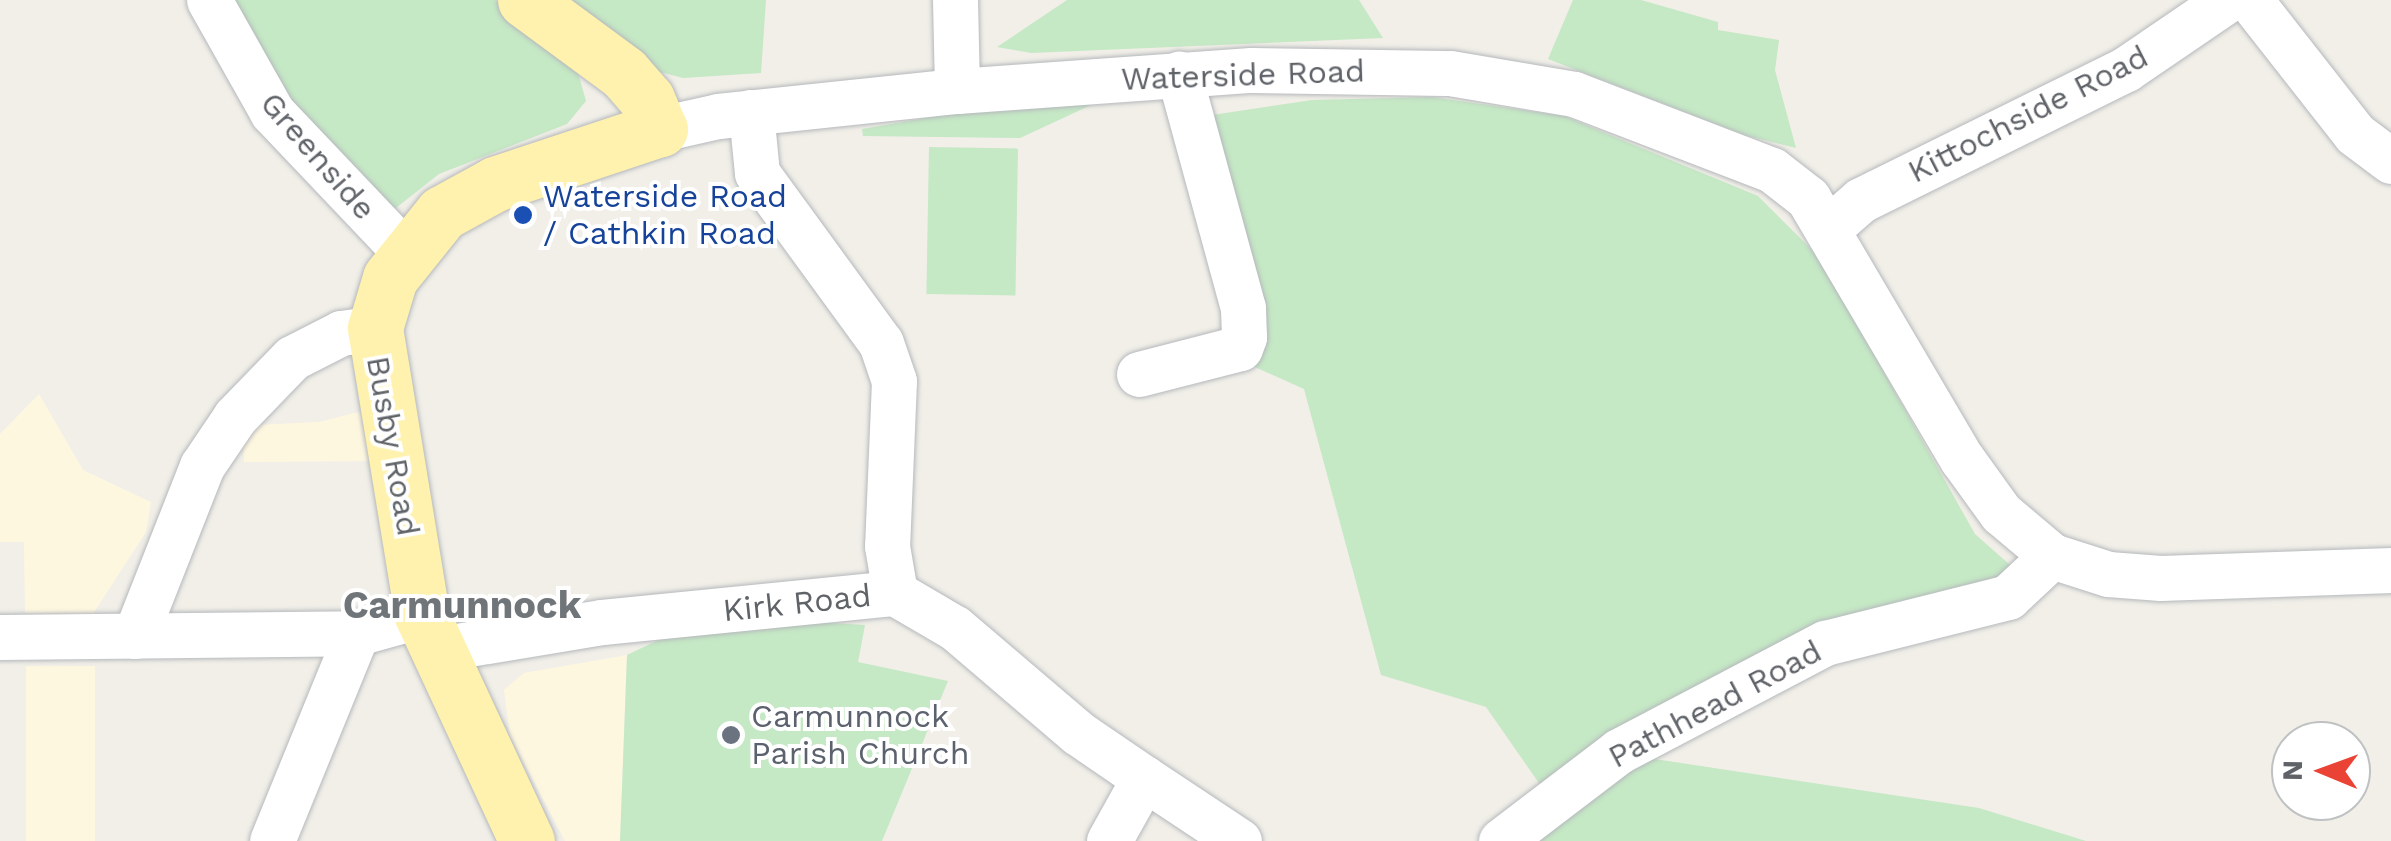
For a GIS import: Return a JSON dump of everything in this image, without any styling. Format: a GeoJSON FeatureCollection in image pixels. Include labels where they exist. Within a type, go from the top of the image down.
{"type":"FeatureCollection","features":[{"type":"Feature","properties":{"kind":"main road"},"geometry":{"type":"LineString","coordinates":[[525,0],[624,72],[648,99],[660,130]]}},
{"type":"Feature","properties":{"kind":"main road","name":"Waterside Road"},"geometry":{"type":"LineString","coordinates":[[375,328],[390,278],[442,212],[496,184],[660,130]]}},
{"type":"Feature","properties":{"kind":"main road","name":"Busby Road"},"geometry":{"type":"LineString","coordinates":[[375,328],[430,632],[527,841]]}},
{"type":"Feature","properties":{"kind":"street","name":"Greenside"},"geometry":{"type":"LineString","coordinates":[[209,0],[272,112],[406,253]]}},
{"type":"Feature","properties":{"kind":"street"},"geometry":{"type":"LineString","coordinates":[[955,0],[957,91]]}},
{"type":"Feature","properties":{"kind":"street","name":"Kittochside Road"},"geometry":{"type":"LineString","coordinates":[[1830,227],[1860,200],[2126,69],[2227,0]]}},
{"type":"Feature","properties":{"kind":"street"},"geometry":{"type":"LineString","coordinates":[[2250,0],[2356,134],[2391,162]]}},
{"type":"Feature","properties":{"kind":"street","name":"Waterside Road"},"geometry":{"type":"LineString","coordinates":[[660,130],[751,112],[1180,74],[1450,73],[1574,94],[1772,170],[1808,198],[1830,227],[1962,459],[2001,513],[2052,556],[2108,574],[2160,578],[2391,570]]}},
{"type":"Feature","properties":{"kind":"street"},"geometry":{"type":"LineString","coordinates":[[1139,374],[1240,348],[1244,337],[1243,308],[1180,74]]}},
{"type":"Feature","properties":{"kind":"street"},"geometry":{"type":"LineString","coordinates":[[751,112],[757,173],[881,343],[894,381],[887,546],[896,594]]}},
{"type":"Feature","properties":{"kind":"street"},"geometry":{"type":"LineString","coordinates":[[135,636],[202,466],[235,417],[292,358],[341,332],[375,328]]}},
{"type":"Feature","properties":{"kind":"street","name":"Pathhead Road"},"geometry":{"type":"LineString","coordinates":[[1501,841],[1619,751],[1825,644],[2008,597],[2052,556]]}},
{"type":"Feature","properties":{"kind":"street","name":"Kirk Road"},"geometry":{"type":"LineString","coordinates":[[0,637],[430,632],[602,622],[896,594],[956,628],[1078,733],[1144,778]]}},
{"type":"Feature","properties":{"kind":"street"},"geometry":{"type":"LineString","coordinates":[[272,841],[357,634]]}},
{"type":"Feature","properties":{"kind":"street"},"geometry":{"type":"LineString","coordinates":[[1109,841],[1144,778],[1239,841]]}},
{"type":"Feature","properties":{"kind":"shaded area"},"geometry":{"type":"Polygon","coordinates":[[[39,394],[83,470],[151,502],[146,532],[93,614],[25,613],[24,542],[0,542],[0,434],[39,394]]]}},
{"type":"Feature","properties":{"kind":"shaded area"},"geometry":{"type":"Polygon","coordinates":[[[366,410],[380,461],[244,462],[244,438],[257,425],[319,422],[366,410]]]}},
{"type":"Feature","properties":{"kind":"shaded area"},"geometry":{"type":"Polygon","coordinates":[[[627,655],[620,841],[565,841],[510,736],[504,690],[524,673],[627,655]]]}},
{"type":"Feature","properties":{"kind":"shaded area"},"geometry":{"type":"Polygon","coordinates":[[[26,666],[95,666],[95,841],[26,841],[26,666]]]}},
{"type":"Feature","properties":{"kind":"green space"},"geometry":{"type":"Polygon","coordinates":[[[220,0],[495,0],[575,62],[586,101],[567,124],[439,174],[387,215],[319,150],[220,0]]]}},
{"type":"Feature","properties":{"kind":"green space"},"geometry":{"type":"Polygon","coordinates":[[[560,0],[766,0],[761,73],[683,78],[656,71],[560,0]]]}},
{"type":"Feature","properties":{"kind":"green space"},"geometry":{"type":"Polygon","coordinates":[[[1067,0],[1359,0],[1383,38],[1031,53],[997,47],[1067,0]]]}},
{"type":"Feature","properties":{"kind":"green space"},"geometry":{"type":"Polygon","coordinates":[[[1573,0],[1641,0],[1718,22],[1718,30],[1779,40],[1775,70],[1796,148],[1744,135],[1548,59],[1573,0]]]}},
{"type":"Feature","properties":{"kind":"green space"},"geometry":{"type":"Polygon","coordinates":[[[1432,97],[1564,116],[1758,196],[1819,257],[1975,534],[2010,565],[1987,587],[1541,786],[1486,707],[1381,675],[1304,389],[1255,367],[1263,332],[1212,115],[1312,100],[1432,97]]]}},
{"type":"Feature","properties":{"kind":"green space"},"geometry":{"type":"Polygon","coordinates":[[[1029,100],[1102,100],[1020,138],[863,136],[862,129],[1029,100]]]}},
{"type":"Feature","properties":{"kind":"green space"},"geometry":{"type":"Polygon","coordinates":[[[929,147],[1018,149],[1015,296],[926,294],[929,147]]]}},
{"type":"Feature","properties":{"kind":"green space"},"geometry":{"type":"Polygon","coordinates":[[[815,622],[865,625],[858,662],[948,681],[882,841],[620,841],[627,655],[671,634],[815,622]]]}},
{"type":"Feature","properties":{"kind":"green space"},"geometry":{"type":"Polygon","coordinates":[[[1648,758],[1979,808],[2086,841],[1521,841],[1648,758]]]}},
{"type":"Feature","properties":{"kind":"place","name":"Waterside Road / Cathkin Road"},"geometry":{"type":"Point","coordinates":[523,215]}},
{"type":"Feature","properties":{"kind":"place","name":"Carmunnock Parish Church"},"geometry":{"type":"Point","coordinates":[731,735]}},
{"type":"Feature","properties":{"kind":"district","name":"Carmunnock"},"geometry":{"type":"Point","coordinates":[462,606]}}]}
